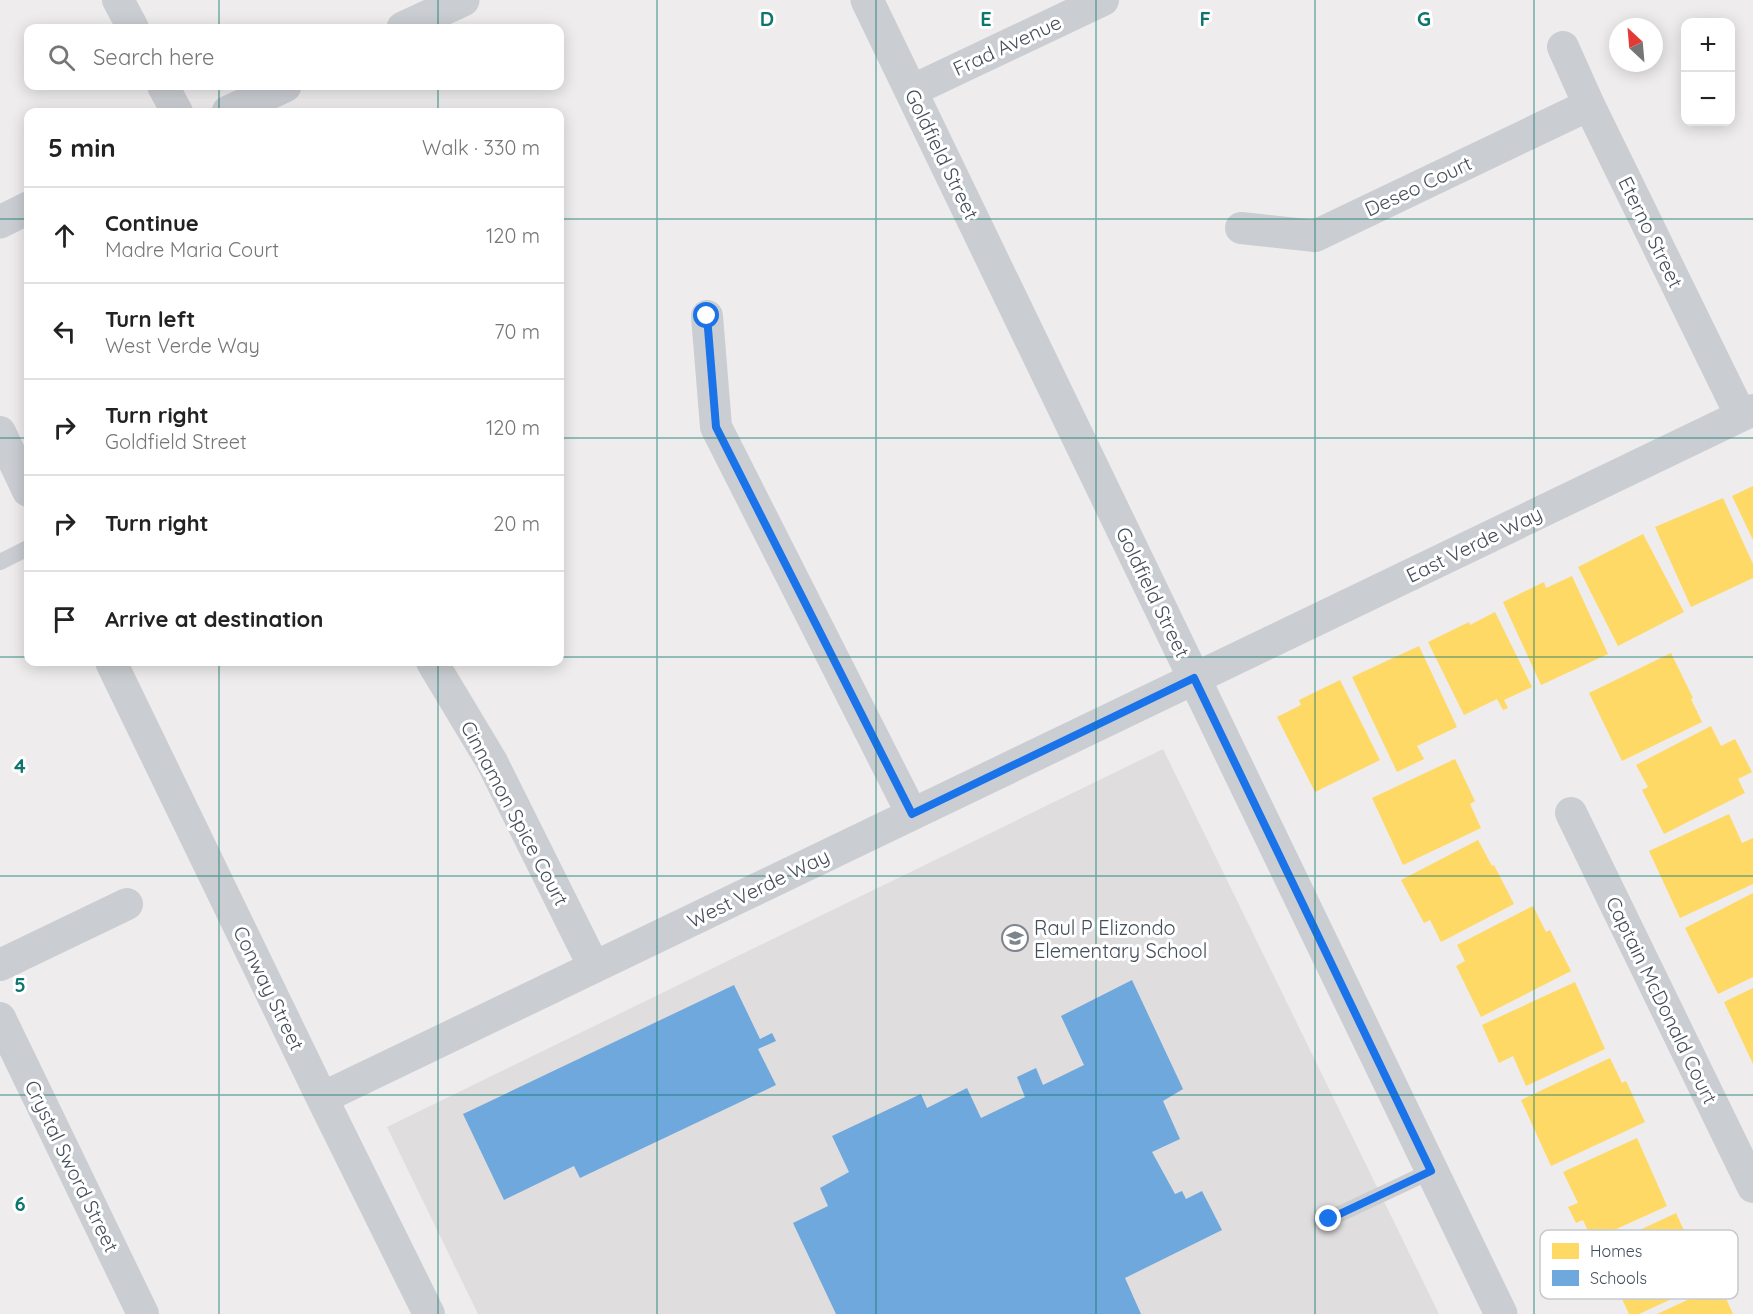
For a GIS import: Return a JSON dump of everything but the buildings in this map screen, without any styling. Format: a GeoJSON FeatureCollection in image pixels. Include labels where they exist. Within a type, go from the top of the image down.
{"type":"FeatureCollection","features":[{"type":"Feature","properties":{"kind":"street"},"geometry":{"type":"LineString","coordinates":[[118,0],[131,24]]}},
{"type":"Feature","properties":{"kind":"street"},"geometry":{"type":"LineString","coordinates":[[412,24],[463,0]]}},
{"type":"Feature","properties":{"kind":"street","name":"Goldfield Street"},"geometry":{"type":"LineString","coordinates":[[867,0],[1500,1314]]}},
{"type":"Feature","properties":{"kind":"street","name":"Frad Avenue"},"geometry":{"type":"LineString","coordinates":[[911,91],[1103,0]]}},
{"type":"Feature","properties":{"kind":"street","name":"Eterno Street"},"geometry":{"type":"LineString","coordinates":[[1563,47],[1589,105],[1747,413]]}},
{"type":"Feature","properties":{"kind":"street"},"geometry":{"type":"LineString","coordinates":[[165,90],[175,108]]}},
{"type":"Feature","properties":{"kind":"street"},"geometry":{"type":"LineString","coordinates":[[237,108],[276,90]]}},
{"type":"Feature","properties":{"kind":"street","name":"Deseo Court"},"geometry":{"type":"LineString","coordinates":[[1241,228],[1315,236],[1589,105]]}},
{"type":"Feature","properties":{"kind":"street"},"geometry":{"type":"LineString","coordinates":[[0,222],[24,210]]}},
{"type":"Feature","properties":{"kind":"street"},"geometry":{"type":"LineString","coordinates":[[707,316],[716,427],[912,814]]}},
{"type":"Feature","properties":{"kind":"street","name":"East Verde Way"},"geometry":{"type":"LineString","coordinates":[[1194,678],[1747,413]]}},
{"type":"Feature","properties":{"kind":"street"},"geometry":{"type":"LineString","coordinates":[[0,432],[24,483]]}},
{"type":"Feature","properties":{"kind":"street","name":"Conway Street"},"geometry":{"type":"LineString","coordinates":[[113,666],[429,1314]]}},
{"type":"Feature","properties":{"kind":"street","name":"Cinnamon Spice Court"},"geometry":{"type":"LineString","coordinates":[[434,666],[492,762],[594,967]]}},
{"type":"Feature","properties":{"kind":"street","name":"West Verde Way"},"geometry":{"type":"LineString","coordinates":[[322,1098],[1194,678]]}},
{"type":"Feature","properties":{"kind":"street","name":"Captain McDonald Court"},"geometry":{"type":"LineString","coordinates":[[1571,813],[1753,1187]]}},
{"type":"Feature","properties":{"kind":"street"},"geometry":{"type":"LineString","coordinates":[[0,965],[127,904]]}},
{"type":"Feature","properties":{"kind":"street","name":"Crystal Sword Street"},"geometry":{"type":"LineString","coordinates":[[0,1018],[143,1314]]}},
{"type":"Feature","properties":{"kind":"lane"},"geometry":{"type":"LineString","coordinates":[[0,562],[24,550]]}},
{"type":"Feature","properties":{"kind":"lane"},"geometry":{"type":"LineString","coordinates":[[1329,1219],[1431,1171]]}},
{"type":"Feature","properties":{"kind":"shaded area","name":"Raul P Elizondo Elementary School"},"geometry":{"type":"Polygon","coordinates":[[[1163,749],[1439,1314],[478,1314],[387,1127],[1163,749]]]}},
{"type":"Feature","properties":{"kind":"place","name":"Raul P Elizondo Elementary School"},"geometry":{"type":"Point","coordinates":[1015,938]}},
{"type":"Feature","properties":{"kind":"route"},"geometry":{"type":"LineString","coordinates":[[707,316],[716,427],[912,814],[1194,678],[1431,1171],[1329,1219]]}}]}
